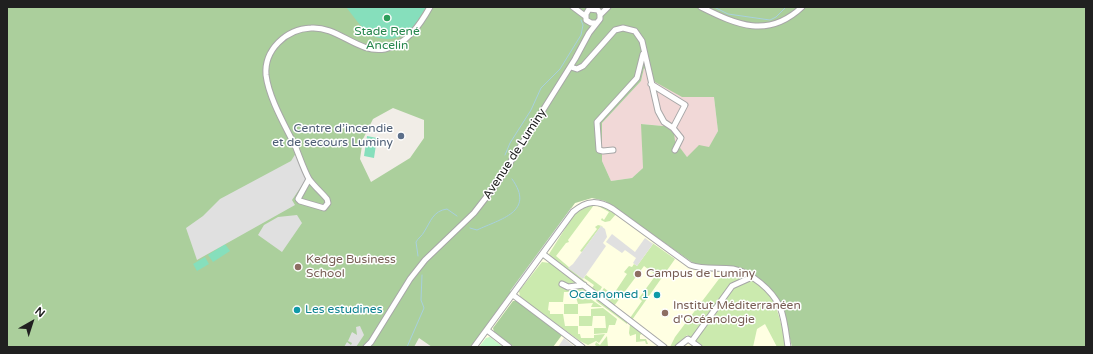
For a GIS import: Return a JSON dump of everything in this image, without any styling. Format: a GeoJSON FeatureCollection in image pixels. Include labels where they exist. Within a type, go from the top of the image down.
{"type":"FeatureCollection","features":[{"type":"Feature","properties":{"kind":"street"},"geometry":{"type":"LineString","coordinates":[[310,179],[298,199],[300,201],[324,208],[328,203],[327,199],[310,179],[270,91],[266,74],[267,65],[272,50],[290,33],[313,28],[330,32],[370,49],[384,49],[394,46],[412,35],[430,7]]}},
{"type":"Feature","properties":{"kind":"street"},"geometry":{"type":"LineString","coordinates":[[574,8],[586,16],[589,22],[596,23],[599,13],[607,7]]}},
{"type":"Feature","properties":{"kind":"street"},"geometry":{"type":"LineString","coordinates":[[700,7],[733,22],[754,26],[780,22],[802,7]]}},
{"type":"Feature","properties":{"kind":"street"},"geometry":{"type":"LineString","coordinates":[[574,8],[588,10],[593,8],[599,13]]}},
{"type":"Feature","properties":{"kind":"street"},"geometry":{"type":"LineString","coordinates":[[586,16],[588,10]]}},
{"type":"Feature","properties":{"kind":"street","name":"Avenue de Luminy"},"geometry":{"type":"LineString","coordinates":[[589,22],[589,33]]}},
{"type":"Feature","properties":{"kind":"street","name":"Avenue de Luminy"},"geometry":{"type":"LineString","coordinates":[[366,347],[371,345],[410,278],[489,195],[596,23]]}},
{"type":"Feature","properties":{"kind":"street"},"geometry":{"type":"LineString","coordinates":[[570,67],[577,69],[580,68],[611,33],[619,28],[627,28],[638,34],[642,41],[643,53],[660,117],[664,122],[673,128],[681,138],[675,150]]}},
{"type":"Feature","properties":{"kind":"street"},"geometry":{"type":"LineString","coordinates":[[614,150],[599,150],[597,122],[637,78],[643,53]]}},
{"type":"Feature","properties":{"kind":"street"},"geometry":{"type":"LineString","coordinates":[[651,84],[685,105],[673,128]]}},
{"type":"Feature","properties":{"kind":"street"},"geometry":{"type":"LineString","coordinates":[[474,347],[574,212],[580,207],[594,202],[602,203],[613,209],[690,265],[703,268],[734,270],[752,277],[769,291],[780,308],[788,347]]}},
{"type":"Feature","properties":{"kind":"street"},"geometry":{"type":"LineString","coordinates":[[543,254],[664,347]]}},
{"type":"Feature","properties":{"kind":"street"},"geometry":{"type":"LineString","coordinates":[[692,342],[732,286],[752,277]]}},
{"type":"Feature","properties":{"kind":"street"},"geometry":{"type":"LineString","coordinates":[[562,284],[568,287],[584,286]]}},
{"type":"Feature","properties":{"kind":"street"},"geometry":{"type":"LineString","coordinates":[[513,295],[582,347]]}},
{"type":"Feature","properties":{"kind":"street"},"geometry":{"type":"LineString","coordinates":[[487,330],[509,347]]}},
{"type":"Feature","properties":{"kind":"street"},"geometry":{"type":"LineString","coordinates":[[678,347],[685,340],[692,342],[699,347]]}},
{"type":"Feature","properties":{"kind":"shaded area"},"geometry":{"type":"Polygon","coordinates":[[[644,68],[682,97],[714,97],[718,131],[709,148],[687,157],[663,126],[642,124],[643,168],[632,178],[611,181],[602,161],[602,123],[641,81],[644,68]]]}},
{"type":"Feature","properties":{"kind":"shaded area"},"geometry":{"type":"Polygon","coordinates":[[[296,153],[307,178],[292,200],[295,205],[197,260],[186,228],[203,216],[220,199],[291,161],[296,153]]]}},
{"type":"Feature","properties":{"kind":"shaded area","name":"Campus de Luminy"},"geometry":{"type":"Polygon","coordinates":[[[591,198],[605,201],[696,265],[721,265],[745,270],[758,278],[773,292],[782,306],[792,347],[471,347],[575,203],[591,198]]]}},
{"type":"Feature","properties":{"kind":"shaded area"},"geometry":{"type":"Polygon","coordinates":[[[571,208],[572,210],[512,293],[510,291],[571,208]]]}},
{"type":"Feature","properties":{"kind":"shaded area"},"geometry":{"type":"Polygon","coordinates":[[[297,215],[302,223],[282,252],[258,235],[264,225],[278,217],[297,215]]]}},
{"type":"Feature","properties":{"kind":"shaded area"},"geometry":{"type":"Polygon","coordinates":[[[601,226],[605,229],[607,237],[603,243],[606,246],[583,279],[568,268],[573,264],[601,226]]]}},
{"type":"Feature","properties":{"kind":"shaded area"},"geometry":{"type":"Polygon","coordinates":[[[612,234],[635,252],[645,238],[653,244],[637,266],[633,263],[636,258],[625,250],[622,253],[606,242],[612,234]]]}},
{"type":"Feature","properties":{"kind":"shaded area"},"geometry":{"type":"Polygon","coordinates":[[[360,326],[364,335],[356,347],[344,347],[347,342],[351,345],[352,343],[348,341],[352,332],[357,335],[356,327],[360,326]]]}},
{"type":"Feature","properties":{"kind":"shaded area"},"geometry":{"type":"Polygon","coordinates":[[[564,338],[566,340],[575,347],[558,347],[564,338]]]}},
{"type":"Feature","properties":{"kind":"green space"},"geometry":{"type":"Polygon","coordinates":[[[7,7],[1086,7],[1086,347],[792,347],[782,306],[773,292],[758,278],[745,270],[721,265],[696,265],[605,201],[592,198],[575,203],[471,347],[432,347],[419,338],[414,347],[7,347],[7,7]],[[644,68],[641,81],[602,123],[602,161],[611,181],[632,178],[643,168],[641,124],[663,126],[673,125],[675,141],[687,157],[699,145],[709,147],[718,131],[714,97],[682,97],[655,82],[644,68]],[[393,108],[373,119],[363,139],[360,159],[371,182],[410,158],[424,138],[424,120],[393,108]]]}},
{"type":"Feature","properties":{"kind":"green space","name":"Stade René Ancelin"},"geometry":{"type":"Polygon","coordinates":[[[346,7],[426,7],[407,33],[395,38],[383,39],[373,36],[365,30],[346,7]]]}},
{"type":"Feature","properties":{"kind":"green space"},"geometry":{"type":"Polygon","coordinates":[[[367,136],[377,138],[374,158],[364,156],[367,136]]]}},
{"type":"Feature","properties":{"kind":"green space"},"geometry":{"type":"Polygon","coordinates":[[[589,204],[601,205],[616,214],[610,221],[605,222],[601,220],[602,218],[604,220],[609,212],[594,205],[568,240],[569,242],[566,243],[556,256],[592,288],[594,285],[584,278],[586,275],[602,287],[598,294],[549,254],[573,216],[589,204]]]}},
{"type":"Feature","properties":{"kind":"green space"},"geometry":{"type":"Polygon","coordinates":[[[598,225],[602,226],[603,228],[601,226],[582,252],[580,251],[597,229],[595,227],[598,225]]]}},
{"type":"Feature","properties":{"kind":"green space"},"geometry":{"type":"Polygon","coordinates":[[[651,242],[675,259],[632,320],[630,318],[642,301],[639,298],[656,275],[644,266],[614,306],[599,295],[604,288],[613,295],[627,274],[624,272],[629,266],[632,267],[634,264],[637,266],[653,244],[651,242]]]}},
{"type":"Feature","properties":{"kind":"green space"},"geometry":{"type":"Polygon","coordinates":[[[225,244],[230,251],[213,262],[208,255],[225,244]]]}},
{"type":"Feature","properties":{"kind":"green space"},"geometry":{"type":"Polygon","coordinates":[[[205,257],[209,264],[197,271],[193,264],[205,257]]]}},
{"type":"Feature","properties":{"kind":"green space"},"geometry":{"type":"Polygon","coordinates":[[[542,262],[550,263],[588,292],[586,295],[576,295],[576,292],[564,292],[563,302],[549,302],[548,310],[550,311],[550,314],[563,314],[565,326],[578,326],[578,334],[580,334],[581,338],[594,338],[594,335],[605,334],[599,343],[596,341],[588,345],[580,341],[520,297],[519,291],[542,262]]]}},
{"type":"Feature","properties":{"kind":"green space"},"geometry":{"type":"Polygon","coordinates":[[[725,271],[741,274],[763,287],[776,307],[786,347],[777,347],[765,324],[757,329],[753,347],[702,347],[687,335],[676,347],[670,347],[675,337],[725,271]]]}},
{"type":"Feature","properties":{"kind":"green space"},"geometry":{"type":"Polygon","coordinates":[[[576,297],[588,297],[602,307],[591,307],[593,303],[578,304],[576,297]]]}},
{"type":"Feature","properties":{"kind":"green space"},"geometry":{"type":"Polygon","coordinates":[[[597,298],[627,321],[627,324],[596,301],[597,298]]]}},
{"type":"Feature","properties":{"kind":"green space"},"geometry":{"type":"Polygon","coordinates":[[[513,301],[517,301],[562,335],[553,347],[514,347],[494,332],[493,328],[513,301]]]}},
{"type":"Feature","properties":{"kind":"green space"},"geometry":{"type":"Polygon","coordinates":[[[564,304],[578,304],[578,314],[564,314],[564,304]]]}},
{"type":"Feature","properties":{"kind":"green space"},"geometry":{"type":"Polygon","coordinates":[[[603,308],[617,319],[615,325],[609,325],[607,333],[594,334],[594,328],[606,328],[605,316],[593,316],[592,326],[579,326],[579,316],[591,316],[591,309],[603,308]]]}},
{"type":"Feature","properties":{"kind":"green space"},"geometry":{"type":"Polygon","coordinates":[[[630,324],[643,333],[640,335],[640,339],[646,339],[648,344],[646,344],[645,341],[636,342],[636,334],[630,336],[630,324]]]}},
{"type":"Feature","properties":{"kind":"green space"},"geometry":{"type":"Polygon","coordinates":[[[607,336],[608,347],[598,347],[595,345],[596,342],[600,345],[607,336]]]}},
{"type":"Feature","properties":{"kind":"green space"},"geometry":{"type":"Polygon","coordinates":[[[490,337],[503,347],[479,347],[486,338],[490,337]]]}},
{"type":"Feature","properties":{"kind":"waterway"},"geometry":{"type":"LineString","coordinates":[[714,7],[728,14],[770,20],[776,17],[786,7]]}},
{"type":"Feature","properties":{"kind":"waterway"},"geometry":{"type":"LineString","coordinates":[[505,155],[510,143],[531,110],[541,88],[560,69],[581,35],[583,25],[581,20]]}},
{"type":"Feature","properties":{"kind":"waterway"},"geometry":{"type":"LineString","coordinates":[[470,228],[477,230],[496,222],[505,218],[518,207],[520,199],[518,190],[512,179]]}},
{"type":"Feature","properties":{"kind":"waterway"},"geometry":{"type":"LineString","coordinates":[[418,256],[416,242],[435,214],[447,209],[457,216]]}},
{"type":"Feature","properties":{"kind":"waterway"},"geometry":{"type":"LineString","coordinates":[[407,347],[424,308],[421,300],[422,275]]}},
{"type":"Feature","properties":{"kind":"place","name":"Stade René Ancelin"},"geometry":{"type":"Point","coordinates":[387,18]}},
{"type":"Feature","properties":{"kind":"place","name":"Centre d’incendie et de secours Luminy"},"geometry":{"type":"Point","coordinates":[401,136]}},
{"type":"Feature","properties":{"kind":"place","name":"Kedge Business School"},"geometry":{"type":"Point","coordinates":[298,267]}},
{"type":"Feature","properties":{"kind":"place","name":"Campus de Luminy"},"geometry":{"type":"Point","coordinates":[638,274]}},
{"type":"Feature","properties":{"kind":"place","name":"Oceanomed 1"},"geometry":{"type":"Point","coordinates":[657,295]}},
{"type":"Feature","properties":{"kind":"place","name":"Les estudines"},"geometry":{"type":"Point","coordinates":[297,310]}},
{"type":"Feature","properties":{"kind":"place","name":"Institut Méditerranéen d'Océanologie"},"geometry":{"type":"Point","coordinates":[665,313]}}]}
